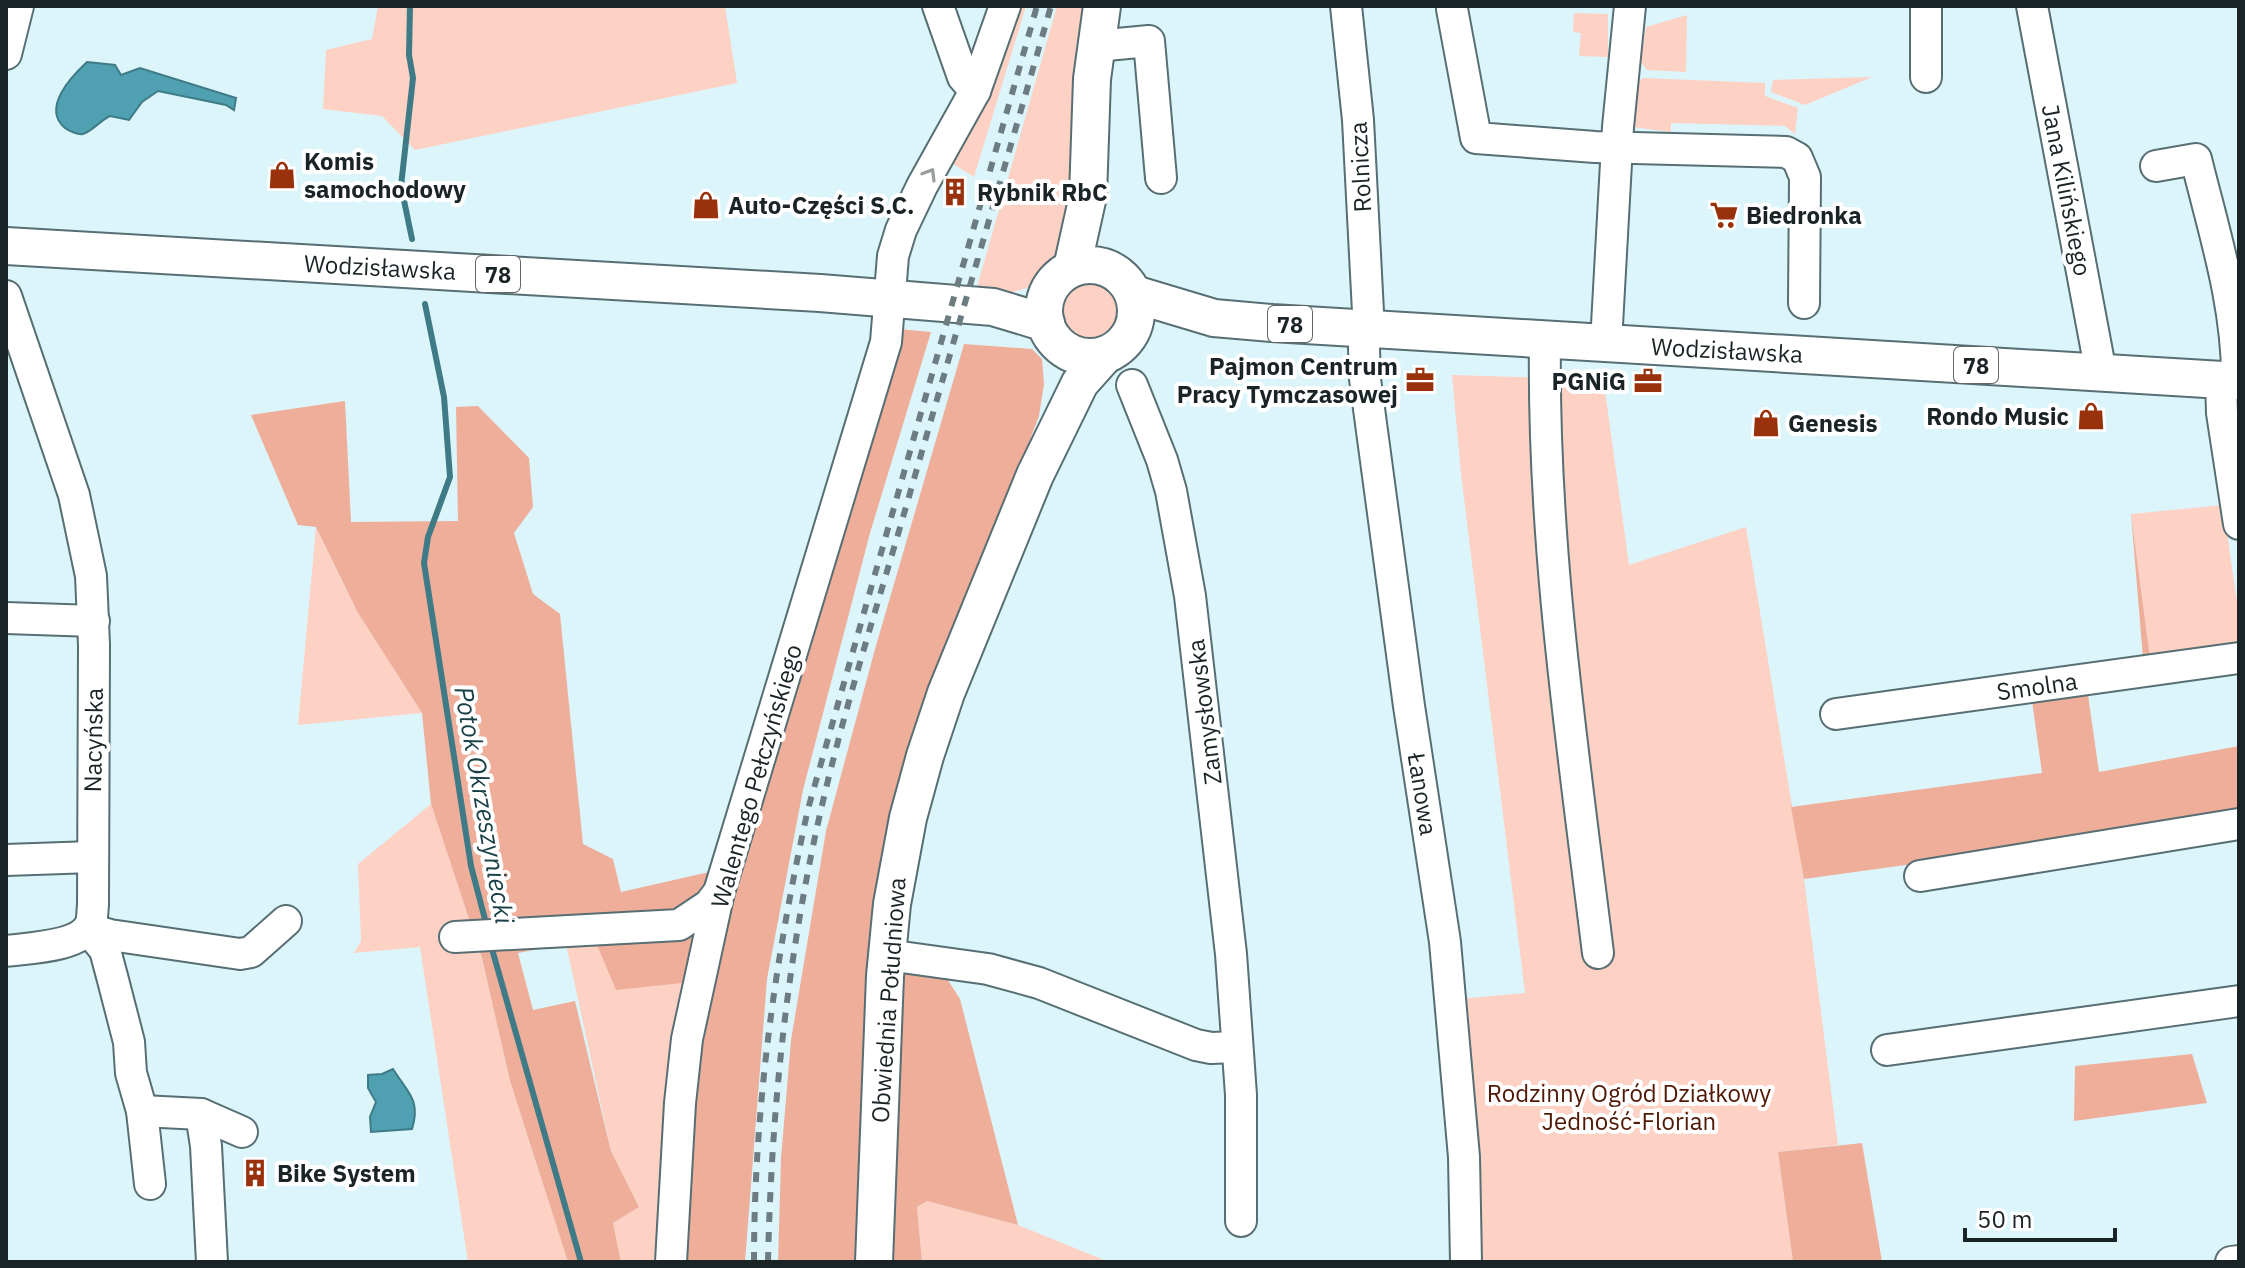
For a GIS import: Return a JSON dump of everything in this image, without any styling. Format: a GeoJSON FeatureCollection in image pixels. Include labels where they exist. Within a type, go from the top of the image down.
{"type":"FeatureCollection","features":[{"type":"Feature","properties":{"kind":"main road"},"geometry":{"type":"LineString","coordinates":[[1050,332],[1044,304],[1061,278],[1088,196],[1089,124],[1102,6]]}},
{"type":"Feature","properties":{"kind":"main road"},"geometry":{"type":"LineString","coordinates":[[1088,196],[1136,320],[1116,348]]}},
{"type":"Feature","properties":{"kind":"main road","name":"Wodzisławska"},"geometry":{"type":"LineString","coordinates":[[6,246],[748,289],[993,307],[1050,332]]}},
{"type":"Feature","properties":{"kind":"main road","name":"78"},"geometry":{"type":"LineString","coordinates":[[1061,278],[1093,264],[1123,282]]}},
{"type":"Feature","properties":{"kind":"main road","name":"Wodzisławska"},"geometry":{"type":"LineString","coordinates":[[993,307],[1061,278]]}},
{"type":"Feature","properties":{"kind":"main road","name":"Wodzisławska"},"geometry":{"type":"LineString","coordinates":[[1123,282],[1214,318]]}},
{"type":"Feature","properties":{"kind":"main road","name":"Wodzisławska"},"geometry":{"type":"LineString","coordinates":[[1116,348],[1166,326],[1214,318],[2232,381]]}},
{"type":"Feature","properties":{"kind":"main road","name":"78"},"geometry":{"type":"LineString","coordinates":[[1050,332],[1075,355],[1090,357],[1116,348]]}},
{"type":"Feature","properties":{"kind":"main road","name":"Obwiednia Południowa"},"geometry":{"type":"LineString","coordinates":[[1035,475],[1057,388],[1050,332]]}},
{"type":"Feature","properties":{"kind":"main road","name":"Obwiednia Południowa"},"geometry":{"type":"LineString","coordinates":[[874,1262],[887,955],[901,850],[925,756],[946,693],[1035,475],[1080,383],[1116,348]]}},
{"type":"Feature","properties":{"kind":"street"},"geometry":{"type":"LineString","coordinates":[[938,6],[963,77],[975,91]]}},
{"type":"Feature","properties":{"kind":"street","name":"Walentego Pełczyńskiego"},"geometry":{"type":"LineString","coordinates":[[671,1262],[685,1055],[719,892],[886,342],[893,256],[901,230],[975,91],[1005,6]]}},
{"type":"Feature","properties":{"kind":"street","name":"Rolnicza"},"geometry":{"type":"LineString","coordinates":[[1346,6],[1358,120],[1368,312],[1366,328]]}},
{"type":"Feature","properties":{"kind":"street"},"geometry":{"type":"LineString","coordinates":[[1606,343],[1617,147],[1630,6]]}},
{"type":"Feature","properties":{"kind":"street"},"geometry":{"type":"LineString","coordinates":[[1926,6],[1926,77]]}},
{"type":"Feature","properties":{"kind":"street","name":"Jana Kilińskiego"},"geometry":{"type":"LineString","coordinates":[[2032,6],[2101,373]]}},
{"type":"Feature","properties":{"kind":"street"},"geometry":{"type":"LineString","coordinates":[[1452,9],[1476,138],[1617,147],[1786,152],[1797,158],[1805,177],[1804,303]]}},
{"type":"Feature","properties":{"kind":"street"},"geometry":{"type":"LineString","coordinates":[[1096,46],[1149,41],[1161,178]]}},
{"type":"Feature","properties":{"kind":"street"},"geometry":{"type":"LineString","coordinates":[[2156,166],[2196,159],[2220,256],[2235,335],[2232,381],[2222,413],[2239,524]]}},
{"type":"Feature","properties":{"kind":"street","name":"Nacyńska"},"geometry":{"type":"LineString","coordinates":[[6,296],[74,495],[91,576],[94,621],[92,918],[88,929]]}},
{"type":"Feature","properties":{"kind":"street","name":"Łanowa"},"geometry":{"type":"LineString","coordinates":[[1366,328],[1365,379],[1373,444],[1445,942],[1464,1157],[1466,1262]]}},
{"type":"Feature","properties":{"kind":"street"},"geometry":{"type":"LineString","coordinates":[[1545,339],[1552,569],[1598,953]]}},
{"type":"Feature","properties":{"kind":"street","name":"Zamysłowska"},"geometry":{"type":"LineString","coordinates":[[1132,385],[1171,491],[1190,596],[1231,954],[1241,1095],[1241,1221]]}},
{"type":"Feature","properties":{"kind":"street"},"geometry":{"type":"LineString","coordinates":[[6,618],[94,621]]}},
{"type":"Feature","properties":{"kind":"street","name":"Smolna"},"geometry":{"type":"LineString","coordinates":[[1836,714],[2239,658]]}},
{"type":"Feature","properties":{"kind":"street"},"geometry":{"type":"LineString","coordinates":[[1920,876],[2239,824]]}},
{"type":"Feature","properties":{"kind":"street"},"geometry":{"type":"LineString","coordinates":[[6,860],[92,857]]}},
{"type":"Feature","properties":{"kind":"street"},"geometry":{"type":"LineString","coordinates":[[481,934],[679,925],[709,905],[719,892]]}},
{"type":"Feature","properties":{"kind":"street"},"geometry":{"type":"LineString","coordinates":[[6,951],[69,941],[88,929],[240,954],[251,952],[286,921]]}},
{"type":"Feature","properties":{"kind":"street"},"geometry":{"type":"LineString","coordinates":[[679,925],[704,959]]}},
{"type":"Feature","properties":{"kind":"street"},"geometry":{"type":"LineString","coordinates":[[88,929],[105,950],[129,1042],[131,1073],[142,1111],[150,1184]]}},
{"type":"Feature","properties":{"kind":"street"},"geometry":{"type":"LineString","coordinates":[[887,955],[988,969],[1084,999],[1196,1045],[1236,1047]]}},
{"type":"Feature","properties":{"kind":"street"},"geometry":{"type":"LineString","coordinates":[[1887,1050],[2239,1001]]}},
{"type":"Feature","properties":{"kind":"street"},"geometry":{"type":"LineString","coordinates":[[142,1111],[201,1114],[242,1132]]}},
{"type":"Feature","properties":{"kind":"street"},"geometry":{"type":"LineString","coordinates":[[201,1114],[206,1146],[212,1262]]}},
{"type":"Feature","properties":{"kind":"street"},"geometry":{"type":"LineString","coordinates":[[2231,1262],[2239,1261]]}},
{"type":"Feature","properties":{"kind":"green space"},"geometry":{"type":"Polygon","coordinates":[[[378,6],[725,6],[737,83],[415,150],[382,116],[323,109],[326,50],[372,39],[378,6]]]}},
{"type":"Feature","properties":{"kind":"green space"},"geometry":{"type":"Polygon","coordinates":[[[1013,6],[1026,6],[974,177],[950,162],[1013,6]]]}},
{"type":"Feature","properties":{"kind":"green space"},"geometry":{"type":"Polygon","coordinates":[[[1057,6],[1085,6],[1081,19],[1068,257],[1043,283],[1007,294],[975,294],[1057,6]]]}},
{"type":"Feature","properties":{"kind":"green space"},"geometry":{"type":"Polygon","coordinates":[[[1574,13],[1608,14],[1608,57],[1579,56],[1581,33],[1573,32],[1574,13]]]}},
{"type":"Feature","properties":{"kind":"green space"},"geometry":{"type":"Polygon","coordinates":[[[1687,15],[1686,72],[1647,70],[1640,61],[1646,27],[1687,15]]]}},
{"type":"Feature","properties":{"kind":"green space"},"geometry":{"type":"Polygon","coordinates":[[[1872,77],[1805,105],[1771,92],[1773,80],[1872,77]]]}},
{"type":"Feature","properties":{"kind":"green space"},"geometry":{"type":"Polygon","coordinates":[[[1643,78],[1765,83],[1765,96],[1798,108],[1795,134],[1785,126],[1671,123],[1671,132],[1633,127],[1638,82],[1643,78]]]}},
{"type":"Feature","properties":{"kind":"green space"},"geometry":{"type":"Polygon","coordinates":[[[1091,282],[1103,284],[1112,291],[1119,300],[1119,324],[1112,333],[1103,340],[1091,342],[1079,340],[1070,333],[1063,324],[1061,312],[1063,300],[1070,291],[1079,284],[1091,282]]]}},
{"type":"Feature","properties":{"kind":"green space","name":"Rodzinny Ogród Działkowy Jedność-Florian"},"geometry":{"type":"Polygon","coordinates":[[[1558,372],[1603,376],[1629,565],[1746,527],[1804,879],[1838,1145],[1778,1152],[1793,1262],[1474,1262],[1458,999],[1525,993],[1461,474],[1452,375],[1552,378],[1558,372]]]}},
{"type":"Feature","properties":{"kind":"green space"},"geometry":{"type":"Polygon","coordinates":[[[2223,505],[2239,616],[2239,652],[2151,665],[2131,514],[2223,505]]]}},
{"type":"Feature","properties":{"kind":"green space"},"geometry":{"type":"Polygon","coordinates":[[[316,527],[358,613],[422,713],[298,725],[316,527]]]}},
{"type":"Feature","properties":{"kind":"green space"},"geometry":{"type":"Polygon","coordinates":[[[431,804],[482,958],[510,1081],[568,1262],[468,1262],[420,947],[354,953],[361,941],[358,864],[431,804]]]}},
{"type":"Feature","properties":{"kind":"green space"},"geometry":{"type":"Polygon","coordinates":[[[594,938],[691,982],[661,1262],[621,1262],[613,1223],[639,1207],[611,1151],[566,944],[594,938]]]}},
{"type":"Feature","properties":{"kind":"green space"},"geometry":{"type":"Polygon","coordinates":[[[927,1201],[1018,1225],[1109,1262],[922,1262],[917,1207],[927,1201]]]}},
{"type":"Feature","properties":{"kind":"shaded area"},"geometry":{"type":"Polygon","coordinates":[[[899,329],[931,332],[870,533],[803,790],[767,979],[745,1262],[681,1262],[698,1014],[899,329]]]}},
{"type":"Feature","properties":{"kind":"shaded area"},"geometry":{"type":"Polygon","coordinates":[[[964,344],[1032,349],[1042,359],[1044,384],[1039,416],[919,729],[858,1262],[778,1262],[781,1158],[791,1040],[826,831],[875,649],[964,344]]]}},
{"type":"Feature","properties":{"kind":"shaded area"},"geometry":{"type":"Polygon","coordinates":[[[345,401],[351,522],[458,521],[456,407],[478,406],[529,458],[533,507],[514,533],[533,594],[560,614],[583,844],[613,859],[621,892],[718,870],[691,982],[616,990],[594,938],[518,953],[533,1010],[575,1001],[611,1151],[639,1207],[613,1223],[621,1262],[568,1262],[510,1081],[482,958],[431,804],[422,713],[358,613],[316,527],[298,525],[251,415],[345,401]]]}},
{"type":"Feature","properties":{"kind":"shaded area"},"geometry":{"type":"Polygon","coordinates":[[[2131,514],[2151,665],[2143,658],[2131,514]]]}},
{"type":"Feature","properties":{"kind":"shaded area"},"geometry":{"type":"Polygon","coordinates":[[[2087,688],[2099,772],[2239,746],[2239,819],[1804,879],[1791,807],[2042,773],[2032,701],[2087,688]]]}},
{"type":"Feature","properties":{"kind":"shaded area"},"geometry":{"type":"Polygon","coordinates":[[[901,967],[944,974],[960,999],[1018,1225],[927,1201],[917,1207],[922,1262],[890,1262],[901,967]]]}},
{"type":"Feature","properties":{"kind":"shaded area"},"geometry":{"type":"Polygon","coordinates":[[[2192,1054],[2207,1103],[2074,1121],[2075,1066],[2192,1054]]]}},
{"type":"Feature","properties":{"kind":"shaded area"},"geometry":{"type":"Polygon","coordinates":[[[1862,1143],[1882,1262],[1793,1262],[1778,1152],[1862,1143]]]}},
{"type":"Feature","properties":{"kind":"water"},"geometry":{"type":"Polygon","coordinates":[[[87,62],[115,65],[121,75],[140,68],[236,98],[234,110],[226,105],[158,91],[142,102],[129,120],[110,116],[86,133],[76,133],[58,120],[57,102],[67,84],[87,62]]]}},
{"type":"Feature","properties":{"kind":"water"},"geometry":{"type":"Polygon","coordinates":[[[393,1069],[414,1104],[412,1129],[371,1132],[370,1117],[376,1102],[368,1088],[368,1075],[393,1069]]]}},
{"type":"Feature","properties":{"kind":"waterway","name":"Potok Okrzeszyniecki"},"geometry":{"type":"LineString","coordinates":[[410,6],[409,55],[413,78],[401,186],[412,239]]}},
{"type":"Feature","properties":{"kind":"waterway","name":"Potok Okrzeszyniecki"},"geometry":{"type":"LineString","coordinates":[[425,304],[444,397],[450,477],[428,537],[424,563],[471,866],[487,927]]}},
{"type":"Feature","properties":{"kind":"waterway","name":"Potok Okrzeszyniecki"},"geometry":{"type":"LineString","coordinates":[[490,942],[581,1262]]}},
{"type":"Feature","properties":{"kind":"railway"},"geometry":{"type":"LineString","coordinates":[[754,1262],[762,1091],[776,977],[808,809],[1037,6]]}},
{"type":"Feature","properties":{"kind":"railway"},"geometry":{"type":"LineString","coordinates":[[768,1262],[772,1160],[786,1007],[821,809],[858,670],[1051,6]]}},
{"type":"Feature","properties":{"kind":"place","name":"Komis samochodowy"},"geometry":{"type":"Point","coordinates":[282,175]}},
{"type":"Feature","properties":{"kind":"place","name":"Rybnik RbC"},"geometry":{"type":"Point","coordinates":[955,192]}},
{"type":"Feature","properties":{"kind":"place","name":"Auto-Części S.C."},"geometry":{"type":"Point","coordinates":[706,205]}},
{"type":"Feature","properties":{"kind":"place","name":"Biedronka"},"geometry":{"type":"Point","coordinates":[1724,215]}},
{"type":"Feature","properties":{"kind":"place","name":"Pajmon Centrum Pracy Tymczasowej"},"geometry":{"type":"Point","coordinates":[1420,380]}},
{"type":"Feature","properties":{"kind":"place","name":"PGNiG"},"geometry":{"type":"Point","coordinates":[1648,381]}},
{"type":"Feature","properties":{"kind":"place","name":"Rondo Music"},"geometry":{"type":"Point","coordinates":[2091,416]}},
{"type":"Feature","properties":{"kind":"place","name":"Genesis"},"geometry":{"type":"Point","coordinates":[1766,423]}},
{"type":"Feature","properties":{"kind":"place","name":"Bike System"},"geometry":{"type":"Point","coordinates":[255,1173]}}]}
